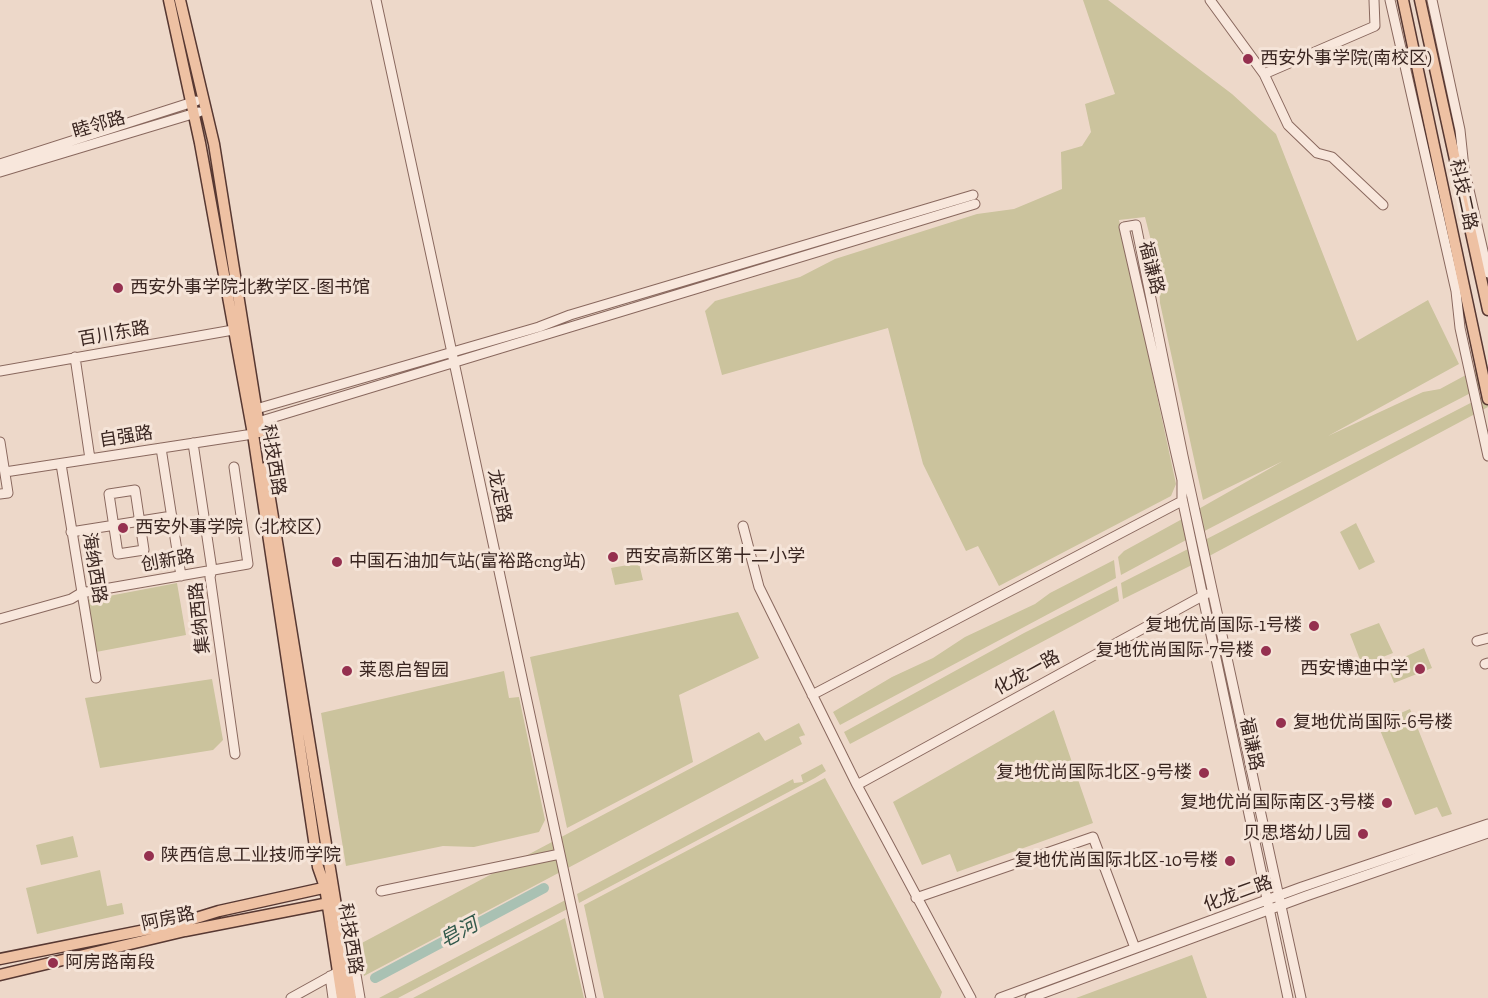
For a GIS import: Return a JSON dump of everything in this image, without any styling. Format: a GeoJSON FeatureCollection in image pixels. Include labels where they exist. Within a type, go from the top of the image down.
{"type":"FeatureCollection","features":[{"type":"Feature","properties":{"kind":"main road","name":"科技西路"},"geometry":{"type":"LineString","coordinates":[[169,0],[193,108],[253,434],[318,867],[333,885]]}},
{"type":"Feature","properties":{"kind":"main road","name":"科技西路"},"geometry":{"type":"LineString","coordinates":[[180,0],[205,104],[234,256],[256,410],[351,998]]}},
{"type":"Feature","properties":{"kind":"main road","name":"科技二路"},"geometry":{"type":"LineString","coordinates":[[1403,0],[1488,399]]}},
{"type":"Feature","properties":{"kind":"main road","name":"科技二路"},"geometry":{"type":"LineString","coordinates":[[1420,0],[1488,309]]}},
{"type":"Feature","properties":{"kind":"main road","name":"阿房路"},"geometry":{"type":"LineString","coordinates":[[0,959],[180,923],[219,911],[333,885]]}},
{"type":"Feature","properties":{"kind":"main road","name":"科技西路"},"geometry":{"type":"LineString","coordinates":[[336,902],[334,974],[342,998]]}},
{"type":"Feature","properties":{"kind":"main road","name":"阿房路"},"geometry":{"type":"LineString","coordinates":[[0,975],[185,931],[336,902]]}},
{"type":"Feature","properties":{"kind":"street","name":"龙定路"},"geometry":{"type":"LineString","coordinates":[[376,0],[591,998]]}},
{"type":"Feature","properties":{"kind":"street"},"geometry":{"type":"LineString","coordinates":[[1210,0],[1264,74],[1288,125],[1317,153],[1332,157],[1383,205]]}},
{"type":"Feature","properties":{"kind":"street"},"geometry":{"type":"LineString","coordinates":[[1264,74],[1375,26],[1374,0]]}},
{"type":"Feature","properties":{"kind":"street"},"geometry":{"type":"LineString","coordinates":[[1390,0],[1456,291],[1460,328],[1488,456]]}},
{"type":"Feature","properties":{"kind":"street"},"geometry":{"type":"LineString","coordinates":[[1432,0],[1460,130],[1464,168],[1488,273]]}},
{"type":"Feature","properties":{"kind":"street","name":"睦邻路"},"geometry":{"type":"LineString","coordinates":[[0,172],[205,104]]}},
{"type":"Feature","properties":{"kind":"street","name":"睦邻路"},"geometry":{"type":"LineString","coordinates":[[0,164],[193,108]]}},
{"type":"Feature","properties":{"kind":"street"},"geometry":{"type":"LineString","coordinates":[[256,410],[542,333],[576,327],[974,200]]}},
{"type":"Feature","properties":{"kind":"street","name":"福谦路"},"geometry":{"type":"LineString","coordinates":[[1288,998],[1182,501],[1182,480],[1124,227],[1136,225],[1148,292],[1301,998]]}},
{"type":"Feature","properties":{"kind":"street","name":"百川东路"},"geometry":{"type":"LineString","coordinates":[[0,371],[233,330]]}},
{"type":"Feature","properties":{"kind":"street"},"geometry":{"type":"LineString","coordinates":[[75,357],[90,459]]}},
{"type":"Feature","properties":{"kind":"street"},"geometry":{"type":"LineString","coordinates":[[258,422],[452,357]]}},
{"type":"Feature","properties":{"kind":"street","name":"自强路"},"geometry":{"type":"LineString","coordinates":[[5,472],[253,434]]}},
{"type":"Feature","properties":{"kind":"street"},"geometry":{"type":"LineString","coordinates":[[0,442],[8,493],[0,494]]}},
{"type":"Feature","properties":{"kind":"street","name":"集纳西路"},"geometry":{"type":"LineString","coordinates":[[193,443],[212,570],[210,577],[235,754]]}},
{"type":"Feature","properties":{"kind":"street"},"geometry":{"type":"LineString","coordinates":[[161,448],[181,576]]}},
{"type":"Feature","properties":{"kind":"street","name":"海纳西路"},"geometry":{"type":"LineString","coordinates":[[61,464],[96,678]]}},
{"type":"Feature","properties":{"kind":"street","name":"创新路"},"geometry":{"type":"LineString","coordinates":[[0,619],[71,599],[81,594],[248,564],[234,467]]}},
{"type":"Feature","properties":{"kind":"street"},"geometry":{"type":"LineString","coordinates":[[135,490],[139,521],[144,550],[118,554],[109,494],[135,490]]}},
{"type":"Feature","properties":{"kind":"street"},"geometry":{"type":"LineString","coordinates":[[812,694],[1182,501]]}},
{"type":"Feature","properties":{"kind":"street"},"geometry":{"type":"LineString","coordinates":[[71,531],[172,516]]}},
{"type":"Feature","properties":{"kind":"street"},"geometry":{"type":"LineString","coordinates":[[744,526],[759,587],[857,785],[971,998]]}},
{"type":"Feature","properties":{"kind":"street","name":"化龙一路"},"geometry":{"type":"LineString","coordinates":[[857,785],[1214,590]]}},
{"type":"Feature","properties":{"kind":"street"},"geometry":{"type":"LineString","coordinates":[[1477,641],[1488,638]]}},
{"type":"Feature","properties":{"kind":"street","name":"化龙二路"},"geometry":{"type":"LineString","coordinates":[[1280,901],[1488,824]]}},
{"type":"Feature","properties":{"kind":"street","name":"化龙二路"},"geometry":{"type":"LineString","coordinates":[[1000,998],[1135,948],[1488,833]]}},
{"type":"Feature","properties":{"kind":"street"},"geometry":{"type":"LineString","coordinates":[[916,898],[1093,837],[1135,948]]}},
{"type":"Feature","properties":{"kind":"street"},"geometry":{"type":"LineString","coordinates":[[381,891],[560,854]]}},
{"type":"Feature","properties":{"kind":"street","name":"化龙二路"},"geometry":{"type":"LineString","coordinates":[[1030,998],[1268,905]]}},
{"type":"Feature","properties":{"kind":"street"},"geometry":{"type":"LineString","coordinates":[[345,955],[354,963],[360,998]]}},
{"type":"Feature","properties":{"kind":"street"},"geometry":{"type":"LineString","coordinates":[[291,998],[334,974]]}},
{"type":"Feature","properties":{"kind":"street"},"geometry":{"type":"LineString","coordinates":[[333,998],[334,974]]}},
{"type":"Feature","properties":{"kind":"shaded area"},"geometry":{"type":"Polygon","coordinates":[[[1083,0],[1108,0],[1232,94],[1276,134],[1357,341],[1428,300],[1459,364],[1328,436],[1423,392],[1440,389],[1477,369],[1488,384],[1193,537],[1188,515],[1283,461],[1203,500],[1160,303],[1158,268],[1145,217],[1119,220],[1176,484],[1171,496],[999,586],[978,546],[966,551],[923,464],[888,328],[722,375],[705,311],[715,301],[800,277],[835,259],[977,214],[1014,209],[1062,189],[1061,152],[1082,146],[1091,132],[1085,104],[1115,94],[1083,0]]]}},
{"type":"Feature","properties":{"kind":"shaded area"},"geometry":{"type":"Polygon","coordinates":[[[1488,394],[1488,407],[1198,562],[1195,545],[1488,394]]]}},
{"type":"Feature","properties":{"kind":"shaded area"},"geometry":{"type":"Polygon","coordinates":[[[1184,518],[1188,539],[1121,575],[1118,557],[1124,551],[1184,518]]]}},
{"type":"Feature","properties":{"kind":"shaded area"},"geometry":{"type":"Polygon","coordinates":[[[1356,523],[1375,562],[1359,570],[1340,532],[1356,523]]]}},
{"type":"Feature","properties":{"kind":"shaded area"},"geometry":{"type":"Polygon","coordinates":[[[1190,548],[1194,564],[1123,599],[1121,583],[1190,548]]]}},
{"type":"Feature","properties":{"kind":"shaded area"},"geometry":{"type":"Polygon","coordinates":[[[1114,560],[1116,578],[840,725],[833,712],[892,677],[933,658],[965,637],[1035,604],[1050,593],[1114,560]]]}},
{"type":"Feature","properties":{"kind":"shaded area"},"geometry":{"type":"Polygon","coordinates":[[[639,563],[643,580],[615,585],[611,568],[639,563]]]}},
{"type":"Feature","properties":{"kind":"shaded area"},"geometry":{"type":"Polygon","coordinates":[[[177,583],[186,635],[96,652],[88,600],[177,583]]]}},
{"type":"Feature","properties":{"kind":"shaded area"},"geometry":{"type":"Polygon","coordinates":[[[1117,586],[1119,601],[850,744],[844,732],[1024,633],[1117,586]]]}},
{"type":"Feature","properties":{"kind":"shaded area"},"geometry":{"type":"Polygon","coordinates":[[[738,612],[759,658],[679,695],[693,762],[567,828],[530,657],[738,612]]]}},
{"type":"Feature","properties":{"kind":"shaded area"},"geometry":{"type":"Polygon","coordinates":[[[1379,623],[1393,653],[1362,665],[1350,634],[1379,623]]]}},
{"type":"Feature","properties":{"kind":"shaded area"},"geometry":{"type":"Polygon","coordinates":[[[1424,648],[1432,668],[1394,683],[1387,665],[1424,648]]]}},
{"type":"Feature","properties":{"kind":"shaded area"},"geometry":{"type":"Polygon","coordinates":[[[504,671],[509,698],[519,697],[545,820],[539,832],[474,847],[443,846],[346,866],[321,713],[504,671]]]}},
{"type":"Feature","properties":{"kind":"shaded area"},"geometry":{"type":"Polygon","coordinates":[[[212,679],[223,740],[213,750],[100,768],[85,698],[212,679]]]}},
{"type":"Feature","properties":{"kind":"shaded area"},"geometry":{"type":"Polygon","coordinates":[[[1410,709],[1452,814],[1442,817],[1437,807],[1415,815],[1375,718],[1394,710],[1396,715],[1410,709]]]}},
{"type":"Feature","properties":{"kind":"shaded area"},"geometry":{"type":"Polygon","coordinates":[[[1054,710],[1093,823],[957,872],[950,854],[922,865],[893,802],[1054,710]]]}},
{"type":"Feature","properties":{"kind":"shaded area"},"geometry":{"type":"Polygon","coordinates":[[[799,723],[805,735],[799,737],[802,744],[364,976],[358,945],[759,732],[765,741],[799,723]]]}},
{"type":"Feature","properties":{"kind":"shaded area"},"geometry":{"type":"Polygon","coordinates":[[[822,764],[826,771],[815,778],[579,903],[577,894],[793,779],[794,783],[803,782],[801,775],[822,764]]]}},
{"type":"Feature","properties":{"kind":"shaded area"},"geometry":{"type":"Polygon","coordinates":[[[825,778],[942,992],[940,998],[604,998],[584,905],[825,778]]]}},
{"type":"Feature","properties":{"kind":"shaded area"},"geometry":{"type":"Polygon","coordinates":[[[73,836],[78,857],[41,865],[36,845],[73,836]]]}},
{"type":"Feature","properties":{"kind":"shaded area"},"geometry":{"type":"Polygon","coordinates":[[[100,870],[107,906],[122,903],[124,914],[37,934],[26,888],[100,870]]]}},
{"type":"Feature","properties":{"kind":"shaded area"},"geometry":{"type":"Polygon","coordinates":[[[573,896],[575,905],[398,998],[379,998],[573,896]]]}},
{"type":"Feature","properties":{"kind":"shaded area"},"geometry":{"type":"Polygon","coordinates":[[[565,918],[584,998],[413,998],[565,918]]]}},
{"type":"Feature","properties":{"kind":"shaded area"},"geometry":{"type":"Polygon","coordinates":[[[1192,955],[1207,998],[1076,998],[1192,955]]]}},
{"type":"Feature","properties":{"kind":"waterway","name":"皂河"},"geometry":{"type":"LineString","coordinates":[[375,978],[544,888]]}},
{"type":"Feature","properties":{"kind":"place","name":"西安外事学院(南校区)"},"geometry":{"type":"Point","coordinates":[1248,59]}},
{"type":"Feature","properties":{"kind":"place","name":"西安外事学院北教学区-图书馆"},"geometry":{"type":"Point","coordinates":[118,288]}},
{"type":"Feature","properties":{"kind":"place","name":"西安外事学院（北校区）"},"geometry":{"type":"Point","coordinates":[123,528]}},
{"type":"Feature","properties":{"kind":"place","name":"西安高新区第十二小学"},"geometry":{"type":"Point","coordinates":[613,557]}},
{"type":"Feature","properties":{"kind":"place","name":"中国石油加气站(富裕路cng站)"},"geometry":{"type":"Point","coordinates":[337,562]}},
{"type":"Feature","properties":{"kind":"place","name":"复地优尚国际-1号楼"},"geometry":{"type":"Point","coordinates":[1314,626]}},
{"type":"Feature","properties":{"kind":"place","name":"复地优尚国际-7号楼"},"geometry":{"type":"Point","coordinates":[1266,651]}},
{"type":"Feature","properties":{"kind":"place","name":"西安博迪中学"},"geometry":{"type":"Point","coordinates":[1420,669]}},
{"type":"Feature","properties":{"kind":"place","name":"莱恩启智园"},"geometry":{"type":"Point","coordinates":[347,671]}},
{"type":"Feature","properties":{"kind":"place","name":"复地优尚国际-6号楼"},"geometry":{"type":"Point","coordinates":[1281,723]}},
{"type":"Feature","properties":{"kind":"place","name":"复地优尚国际北区-9号楼"},"geometry":{"type":"Point","coordinates":[1204,773]}},
{"type":"Feature","properties":{"kind":"place","name":"复地优尚国际南区-3号楼"},"geometry":{"type":"Point","coordinates":[1387,803]}},
{"type":"Feature","properties":{"kind":"place","name":"贝思塔幼儿园"},"geometry":{"type":"Point","coordinates":[1363,834]}},
{"type":"Feature","properties":{"kind":"place","name":"陕西信息工业技师学院"},"geometry":{"type":"Point","coordinates":[149,856]}},
{"type":"Feature","properties":{"kind":"place","name":"复地优尚国际北区-10号楼"},"geometry":{"type":"Point","coordinates":[1230,861]}},
{"type":"Feature","properties":{"kind":"place","name":"阿房路南段"},"geometry":{"type":"Point","coordinates":[53,963]}}]}
